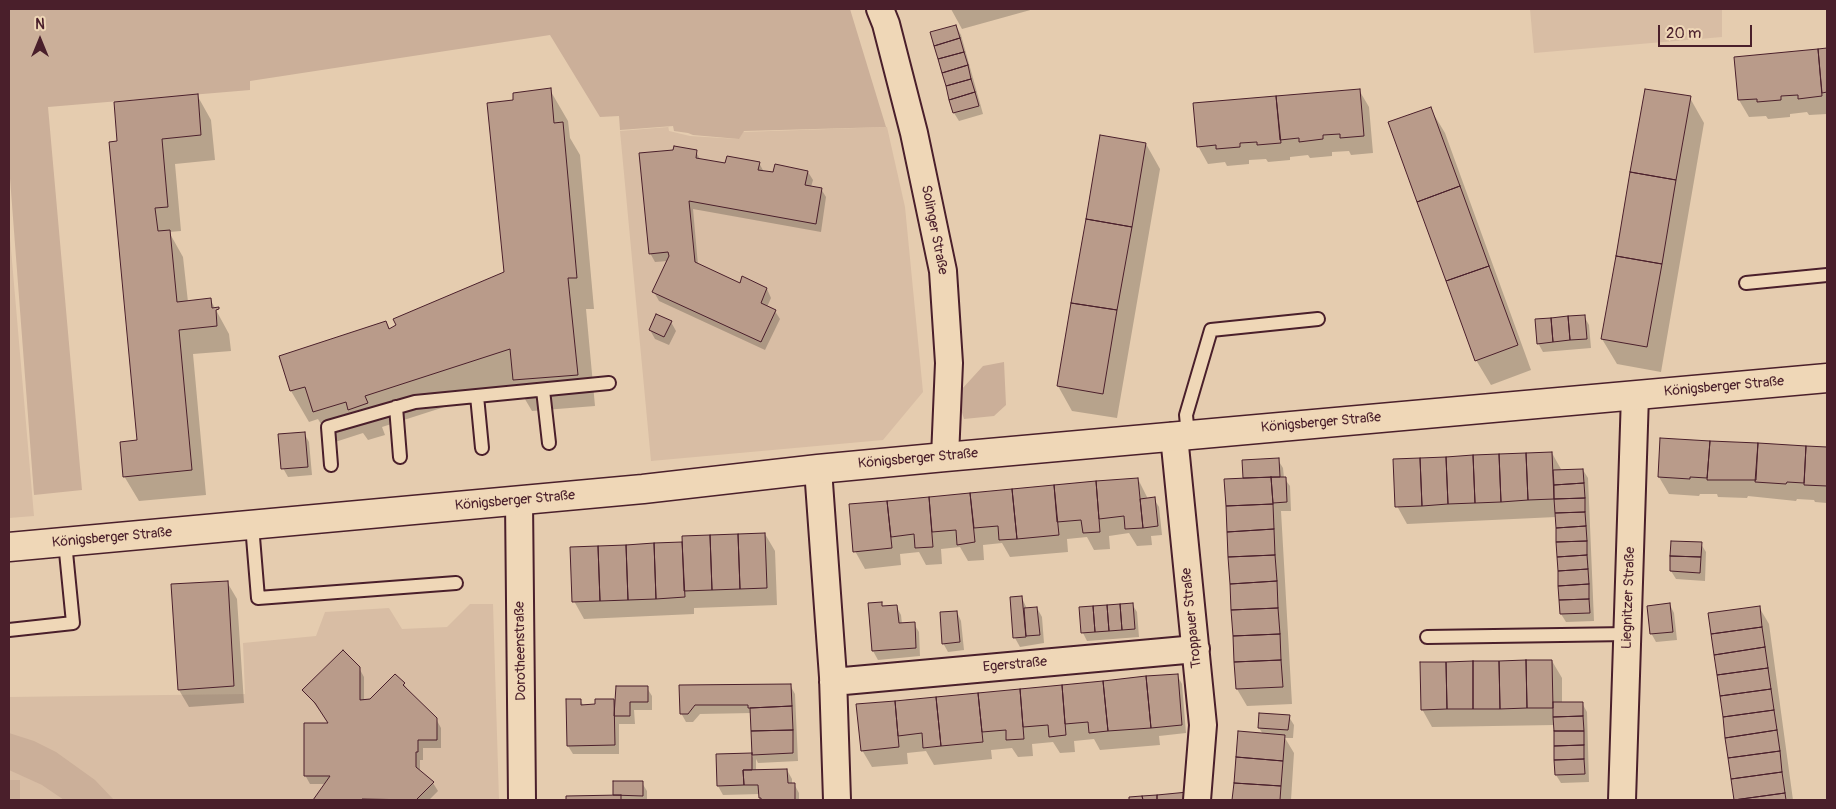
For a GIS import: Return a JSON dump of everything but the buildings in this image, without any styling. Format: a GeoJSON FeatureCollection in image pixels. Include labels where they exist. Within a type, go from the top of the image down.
{"type":"FeatureCollection","features":[{"type":"Feature","properties":{"kind":"street","name":"Solinger Straße"},"geometry":{"type":"LineString","coordinates":[[880,9],[914,133],[944,271],[949,363],[945,457]]}},
{"type":"Feature","properties":{"kind":"street","name":"Königsberger Straße"},"geometry":{"type":"LineString","coordinates":[[9,547],[643,490],[818,469],[945,457],[1827,378]]}},
{"type":"Feature","properties":{"kind":"street","name":"Liegnitzer Straße"},"geometry":{"type":"LineString","coordinates":[[1622,800],[1635,395]]}},
{"type":"Feature","properties":{"kind":"street","name":"Troppauer Straße"},"geometry":{"type":"LineString","coordinates":[[1181,436],[1202,725],[1197,800]]}},
{"type":"Feature","properties":{"kind":"street"},"geometry":{"type":"LineString","coordinates":[[818,469],[833,682],[837,800]]}},
{"type":"Feature","properties":{"kind":"street","name":"Dorotheenstraße"},"geometry":{"type":"LineString","coordinates":[[519,501],[522,800]]}},
{"type":"Feature","properties":{"kind":"street","name":"Egerstraße"},"geometry":{"type":"LineString","coordinates":[[833,682],[1196,649]]}},
{"type":"Feature","properties":{"kind":"lane"},"geometry":{"type":"LineString","coordinates":[[1746,283],[1827,276]]}},
{"type":"Feature","properties":{"kind":"lane"},"geometry":{"type":"LineString","coordinates":[[1181,436],[1211,330],[1318,319]]}},
{"type":"Feature","properties":{"kind":"lane"},"geometry":{"type":"LineString","coordinates":[[331,465],[328,427],[415,402],[609,383]]}},
{"type":"Feature","properties":{"kind":"lane"},"geometry":{"type":"LineString","coordinates":[[543,390],[549,443]]}},
{"type":"Feature","properties":{"kind":"lane"},"geometry":{"type":"LineString","coordinates":[[477,396],[482,448]]}},
{"type":"Feature","properties":{"kind":"lane"},"geometry":{"type":"LineString","coordinates":[[396,408],[400,457]]}},
{"type":"Feature","properties":{"kind":"lane"},"geometry":{"type":"LineString","coordinates":[[252,525],[258,598],[456,583]]}},
{"type":"Feature","properties":{"kind":"lane"},"geometry":{"type":"LineString","coordinates":[[9,630],[72,623],[65,542]]}},
{"type":"Feature","properties":{"kind":"lane"},"geometry":{"type":"LineString","coordinates":[[1427,637],[1628,634]]}},
{"type":"Feature","properties":{"kind":"shaded area"},"geometry":{"type":"Polygon","coordinates":[[[9,9],[850,9],[886,127],[744,131],[739,139],[693,135],[674,131],[673,126],[620,130],[619,116],[600,117],[550,35],[250,81],[250,90],[48,107],[82,490],[34,495],[9,165],[9,9]]]}},
{"type":"Feature","properties":{"kind":"shaded area"},"geometry":{"type":"Polygon","coordinates":[[[1530,9],[1722,9],[1722,37],[1534,53],[1530,9]]]}},
{"type":"Feature","properties":{"kind":"shaded area"},"geometry":{"type":"Polygon","coordinates":[[[668,125],[669,131],[690,136],[738,139],[743,132],[887,127],[905,207],[923,392],[883,440],[651,461],[620,131],[668,127],[668,125]]]}},
{"type":"Feature","properties":{"kind":"shaded area"},"geometry":{"type":"Polygon","coordinates":[[[9,226],[34,516],[9,518],[9,226]]]}},
{"type":"Feature","properties":{"kind":"shaded area"},"geometry":{"type":"Polygon","coordinates":[[[1004,362],[1006,405],[994,416],[964,419],[960,406],[961,390],[983,366],[1004,362]]]}},
{"type":"Feature","properties":{"kind":"shaded area"},"geometry":{"type":"Polygon","coordinates":[[[470,604],[493,604],[499,800],[9,800],[9,697],[245,694],[243,643],[316,636],[325,612],[389,608],[402,629],[447,627],[470,604]]]}},
{"type":"Feature","properties":{"kind":"shaded area"},"geometry":{"type":"Polygon","coordinates":[[[9,733],[34,741],[56,752],[95,780],[114,800],[64,800],[42,785],[9,770],[9,733]]]}},
{"type":"Feature","properties":{"kind":"shaded area"},"geometry":{"type":"Polygon","coordinates":[[[9,780],[20,780],[20,800],[9,800],[9,780]]]}}]}
